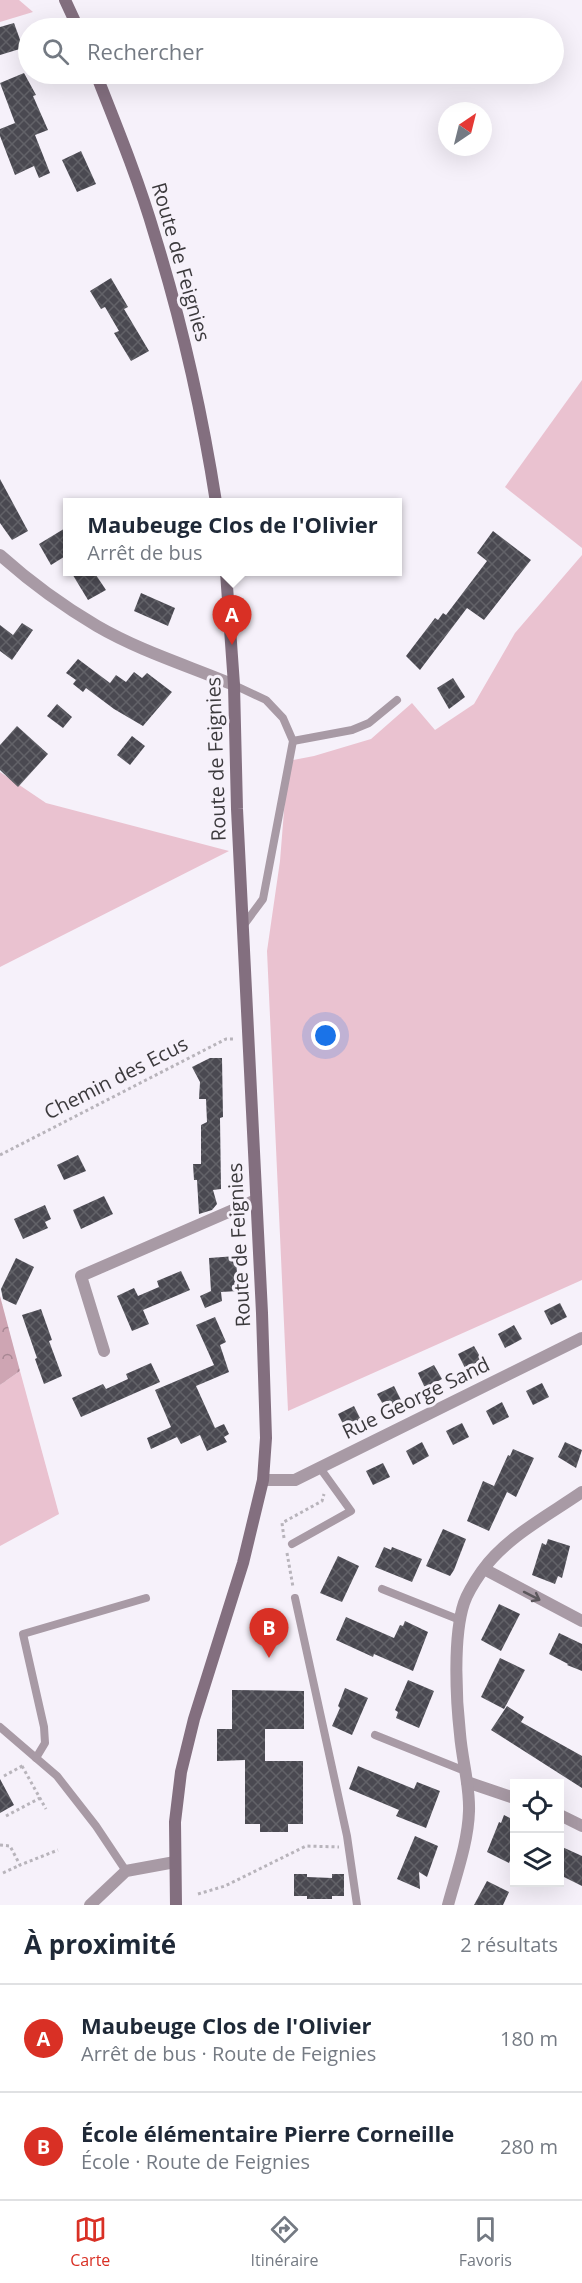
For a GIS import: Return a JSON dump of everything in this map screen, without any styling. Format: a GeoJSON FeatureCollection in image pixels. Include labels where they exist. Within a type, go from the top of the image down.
{"type":"FeatureCollection","features":[{"type":"Feature","properties":{"kind":"street"},"geometry":{"type":"LineString","coordinates":[[64,0],[73,18]]}},
{"type":"Feature","properties":{"kind":"street","name":"Route de Feignies"},"geometry":{"type":"LineString","coordinates":[[100,84],[133,171],[174,298],[203,423],[215,498]]}},
{"type":"Feature","properties":{"kind":"street"},"geometry":{"type":"LineString","coordinates":[[0,555],[44,590],[98,626],[234,685]]}},
{"type":"Feature","properties":{"kind":"street","name":"Route de Feignies"},"geometry":{"type":"LineString","coordinates":[[176,1905],[175,1822],[181,1772],[194,1719],[243,1563],[263,1480],[266,1438],[237,809],[234,685],[226,576]]}},
{"type":"Feature","properties":{"kind":"street"},"geometry":{"type":"LineString","coordinates":[[104,1351],[81,1276],[256,1200]]}},
{"type":"Feature","properties":{"kind":"street","name":"Rue George Sand"},"geometry":{"type":"LineString","coordinates":[[263,1480],[295,1480],[582,1338]]}},
{"type":"Feature","properties":{"kind":"street"},"geometry":{"type":"LineString","coordinates":[[448,1905],[465,1838],[469,1812],[460,1734],[458,1689],[460,1620],[469,1591],[484,1569],[515,1539],[582,1492]]}},
{"type":"Feature","properties":{"kind":"street"},"geometry":{"type":"LineString","coordinates":[[484,1569],[582,1622]]}},
{"type":"Feature","properties":{"kind":"street"},"geometry":{"type":"LineString","coordinates":[[466,1776],[510,1796]]}},
{"type":"Feature","properties":{"kind":"street"},"geometry":{"type":"LineString","coordinates":[[564,1817],[582,1826]]}},
{"type":"Feature","properties":{"kind":"street"},"geometry":{"type":"LineString","coordinates":[[90,1905],[126,1871],[175,1862]]}},
{"type":"Feature","properties":{"kind":"lane"},"geometry":{"type":"LineString","coordinates":[[234,685],[266,700],[284,718],[293,741],[263,899],[243,926]]}},
{"type":"Feature","properties":{"kind":"lane"},"geometry":{"type":"LineString","coordinates":[[293,741],[352,730],[369,723],[397,700]]}},
{"type":"Feature","properties":{"kind":"lane"},"geometry":{"type":"LineString","coordinates":[[289,1546],[351,1511],[317,1469]]}},
{"type":"Feature","properties":{"kind":"lane"},"geometry":{"type":"LineString","coordinates":[[382,1589],[460,1620]]}},
{"type":"Feature","properties":{"kind":"lane"},"geometry":{"type":"LineString","coordinates":[[36,1758],[45,1743],[44,1727],[23,1634],[146,1598]]}},
{"type":"Feature","properties":{"kind":"lane"},"geometry":{"type":"LineString","coordinates":[[296,1598],[348,1847],[357,1905]]}},
{"type":"Feature","properties":{"kind":"lane"},"geometry":{"type":"LineString","coordinates":[[0,1727],[57,1776],[96,1826],[126,1871]]}},
{"type":"Feature","properties":{"kind":"lane"},"geometry":{"type":"LineString","coordinates":[[375,1735],[466,1776]]}},
{"type":"Feature","properties":{"kind":"path","name":"Chemin des Ecus"},"geometry":{"type":"LineString","coordinates":[[0,1155],[226,1039],[249,1040]]}},
{"type":"Feature","properties":{"kind":"path"},"geometry":{"type":"LineString","coordinates":[[296,1598],[289,1546],[282,1522],[322,1501],[325,1496],[317,1469]]}},
{"type":"Feature","properties":{"kind":"path"},"geometry":{"type":"LineString","coordinates":[[4,1776],[36,1758]]}},
{"type":"Feature","properties":{"kind":"path"},"geometry":{"type":"LineString","coordinates":[[22,1766],[46,1809]]}},
{"type":"Feature","properties":{"kind":"path"},"geometry":{"type":"LineString","coordinates":[[6,1816],[40,1798]]}},
{"type":"Feature","properties":{"kind":"path"},"geometry":{"type":"LineString","coordinates":[[0,1845],[10,1846],[20,1865]]}},
{"type":"Feature","properties":{"kind":"path"},"geometry":{"type":"LineString","coordinates":[[198,1894],[225,1886],[306,1846],[348,1847]]}},
{"type":"Feature","properties":{"kind":"path"},"geometry":{"type":"LineString","coordinates":[[3,1873],[58,1850]]}},
{"type":"Feature","properties":{"kind":"shaded area"},"geometry":{"type":"Polygon","coordinates":[[[0,0],[19,0],[33,12],[0,22],[0,0]]]}},
{"type":"Feature","properties":{"kind":"shaded area"},"geometry":{"type":"Polygon","coordinates":[[[582,380],[582,548],[505,487],[582,380]]]}},
{"type":"Feature","properties":{"kind":"shaded area"},"geometry":{"type":"Polygon","coordinates":[[[582,555],[582,1280],[288,1411],[267,951],[280,861],[288,761],[314,756],[371,739],[412,703],[435,730],[474,704],[515,633],[582,555]]]}},
{"type":"Feature","properties":{"kind":"shaded area"},"geometry":{"type":"Polygon","coordinates":[[[0,772],[46,803],[229,851],[0,967],[0,772]]]}},
{"type":"Feature","properties":{"kind":"shaded area"},"geometry":{"type":"Polygon","coordinates":[[[20,1371],[59,1514],[0,1546],[0,1385],[20,1371]]]}},
{"type":"Feature","properties":{"kind":"green space"},"geometry":{"type":"Polygon","coordinates":[[[0,1296],[20,1371],[0,1385],[0,1296]]]}},
{"type":"Feature","properties":{"kind":"building"},"geometry":{"type":"Polygon","coordinates":[[[14,23],[18,34],[18,50],[0,55],[0,27],[14,23]]]}},
{"type":"Feature","properties":{"kind":"building"},"geometry":{"type":"Polygon","coordinates":[[[18,76],[18,84],[30,84],[48,130],[35,135],[50,173],[39,178],[34,166],[15,175],[0,136],[0,129],[15,123],[0,83],[18,76]]]}},
{"type":"Feature","properties":{"kind":"building"},"geometry":{"type":"Polygon","coordinates":[[[81,151],[96,184],[77,192],[62,160],[81,151]]]}},
{"type":"Feature","properties":{"kind":"building"},"geometry":{"type":"Polygon","coordinates":[[[111,278],[128,307],[124,309],[149,351],[131,361],[114,333],[119,331],[105,307],[101,309],[90,291],[111,278]]]}},
{"type":"Feature","properties":{"kind":"building"},"geometry":{"type":"Polygon","coordinates":[[[0,479],[28,531],[12,540],[0,523],[0,479]]]}},
{"type":"Feature","properties":{"kind":"building"},"geometry":{"type":"Polygon","coordinates":[[[63,529],[63,558],[51,565],[39,544],[63,529]]]}},
{"type":"Feature","properties":{"kind":"building"},"geometry":{"type":"Polygon","coordinates":[[[493,531],[531,560],[484,620],[467,608],[420,670],[406,656],[435,618],[438,620],[443,613],[446,615],[487,561],[477,553],[493,531]]]}},
{"type":"Feature","properties":{"kind":"building"},"geometry":{"type":"Polygon","coordinates":[[[73,576],[97,576],[106,590],[88,600],[73,576]]]}},
{"type":"Feature","properties":{"kind":"building"},"geometry":{"type":"Polygon","coordinates":[[[141,593],[175,608],[168,626],[134,611],[141,593]]]}},
{"type":"Feature","properties":{"kind":"building"},"geometry":{"type":"Polygon","coordinates":[[[22,623],[33,630],[12,660],[0,651],[0,625],[13,635],[22,623]]]}},
{"type":"Feature","properties":{"kind":"building"},"geometry":{"type":"Polygon","coordinates":[[[78,659],[110,683],[116,675],[126,682],[134,672],[142,678],[147,673],[172,692],[143,726],[114,709],[86,688],[83,692],[73,684],[76,680],[66,673],[78,659]]]}},
{"type":"Feature","properties":{"kind":"building"},"geometry":{"type":"Polygon","coordinates":[[[453,678],[465,697],[449,709],[437,688],[453,678]]]}},
{"type":"Feature","properties":{"kind":"building"},"geometry":{"type":"Polygon","coordinates":[[[57,704],[72,717],[63,728],[47,716],[57,704]]]}},
{"type":"Feature","properties":{"kind":"building"},"geometry":{"type":"Polygon","coordinates":[[[17,726],[48,754],[18,787],[0,770],[0,745],[17,726]]]}},
{"type":"Feature","properties":{"kind":"building"},"geometry":{"type":"Polygon","coordinates":[[[132,736],[145,746],[130,765],[117,755],[132,736]]]}},
{"type":"Feature","properties":{"kind":"building"},"geometry":{"type":"Polygon","coordinates":[[[210,1058],[222,1058],[221,1189],[213,1190],[217,1204],[212,1210],[199,1214],[197,1180],[194,1180],[193,1164],[201,1164],[201,1125],[207,1122],[206,1099],[199,1099],[200,1082],[192,1067],[210,1058]]]}},
{"type":"Feature","properties":{"kind":"building"},"geometry":{"type":"Polygon","coordinates":[[[78,1155],[86,1171],[64,1180],[57,1165],[78,1155]]]}},
{"type":"Feature","properties":{"kind":"building"},"geometry":{"type":"Polygon","coordinates":[[[104,1196],[113,1214],[81,1229],[73,1210],[104,1196]]]}},
{"type":"Feature","properties":{"kind":"building"},"geometry":{"type":"Polygon","coordinates":[[[45,1205],[51,1219],[45,1222],[48,1228],[23,1239],[14,1219],[45,1205]]]}},
{"type":"Feature","properties":{"kind":"building"},"geometry":{"type":"Polygon","coordinates":[[[236,1256],[238,1291],[221,1292],[222,1301],[205,1308],[200,1296],[211,1291],[209,1258],[236,1256]]]}},
{"type":"Feature","properties":{"kind":"building"},"geometry":{"type":"Polygon","coordinates":[[[16,1258],[34,1267],[16,1305],[3,1299],[1,1289],[16,1258]]]}},
{"type":"Feature","properties":{"kind":"building"},"geometry":{"type":"Polygon","coordinates":[[[181,1271],[190,1290],[143,1310],[149,1324],[132,1331],[117,1296],[134,1288],[138,1296],[159,1287],[157,1281],[181,1271]]]}},
{"type":"Feature","properties":{"kind":"building"},"geometry":{"type":"Polygon","coordinates":[[[560,1303],[567,1317],[551,1325],[544,1311],[560,1303]]]}},
{"type":"Feature","properties":{"kind":"building"},"geometry":{"type":"Polygon","coordinates":[[[41,1309],[52,1340],[49,1341],[62,1376],[44,1384],[22,1315],[41,1309]]]}},
{"type":"Feature","properties":{"kind":"building"},"geometry":{"type":"Polygon","coordinates":[[[215,1317],[226,1342],[220,1345],[229,1372],[196,1386],[215,1428],[224,1424],[229,1434],[224,1437],[227,1442],[207,1451],[200,1435],[181,1444],[177,1437],[151,1449],[147,1438],[171,1427],[155,1390],[214,1365],[196,1325],[215,1317]]]}},
{"type":"Feature","properties":{"kind":"building"},"geometry":{"type":"Polygon","coordinates":[[[514,1325],[522,1339],[505,1348],[498,1334],[514,1325]]]}},
{"type":"Feature","properties":{"kind":"building"},"geometry":{"type":"Polygon","coordinates":[[[474,1346],[482,1360],[465,1368],[458,1354],[474,1346]]]}},
{"type":"Feature","properties":{"kind":"building"},"geometry":{"type":"Polygon","coordinates":[[[151,1363],[160,1382],[81,1417],[72,1398],[103,1384],[106,1389],[128,1379],[126,1374],[151,1363]]]}},
{"type":"Feature","properties":{"kind":"building"},"geometry":{"type":"Polygon","coordinates":[[[434,1365],[442,1379],[425,1388],[418,1373],[434,1365]]]}},
{"type":"Feature","properties":{"kind":"building"},"geometry":{"type":"Polygon","coordinates":[[[542,1383],[549,1397],[533,1405],[526,1391],[542,1383]]]}},
{"type":"Feature","properties":{"kind":"building"},"geometry":{"type":"Polygon","coordinates":[[[394,1386],[401,1400],[385,1408],[377,1394],[394,1386]]]}},
{"type":"Feature","properties":{"kind":"building"},"geometry":{"type":"Polygon","coordinates":[[[502,1402],[509,1417],[493,1425],[486,1411],[502,1402]]]}},
{"type":"Feature","properties":{"kind":"building"},"geometry":{"type":"Polygon","coordinates":[[[354,1406],[361,1420],[345,1428],[338,1414],[354,1406]]]}},
{"type":"Feature","properties":{"kind":"building"},"geometry":{"type":"Polygon","coordinates":[[[462,1423],[469,1437],[453,1445],[446,1431],[462,1423]]]}},
{"type":"Feature","properties":{"kind":"building"},"geometry":{"type":"Polygon","coordinates":[[[422,1442],[429,1456],[413,1465],[406,1451],[422,1442]]]}},
{"type":"Feature","properties":{"kind":"building"},"geometry":{"type":"Polygon","coordinates":[[[565,1442],[582,1450],[576,1468],[558,1457],[565,1442]]]}},
{"type":"Feature","properties":{"kind":"building"},"geometry":{"type":"Polygon","coordinates":[[[513,1449],[534,1458],[516,1497],[507,1492],[489,1531],[467,1521],[483,1481],[494,1486],[513,1449]]]}},
{"type":"Feature","properties":{"kind":"building"},"geometry":{"type":"Polygon","coordinates":[[[383,1463],[390,1477],[373,1485],[366,1471],[383,1463]]]}},
{"type":"Feature","properties":{"kind":"building"},"geometry":{"type":"Polygon","coordinates":[[[443,1529],[466,1539],[450,1576],[426,1566],[443,1529]]]}},
{"type":"Feature","properties":{"kind":"building"},"geometry":{"type":"Polygon","coordinates":[[[548,1539],[570,1546],[562,1578],[558,1576],[555,1584],[532,1575],[542,1543],[546,1545],[548,1539]]]}},
{"type":"Feature","properties":{"kind":"building"},"geometry":{"type":"Polygon","coordinates":[[[384,1547],[391,1550],[392,1547],[422,1559],[412,1582],[375,1567],[384,1547]]]}},
{"type":"Feature","properties":{"kind":"building"},"geometry":{"type":"Polygon","coordinates":[[[338,1556],[359,1566],[342,1602],[320,1593],[338,1556]]]}},
{"type":"Feature","properties":{"kind":"building"},"geometry":{"type":"Polygon","coordinates":[[[499,1604],[520,1614],[501,1651],[481,1640],[499,1604]]]}},
{"type":"Feature","properties":{"kind":"building"},"geometry":{"type":"Polygon","coordinates":[[[346,1617],[394,1638],[400,1625],[403,1626],[405,1621],[428,1632],[413,1671],[374,1654],[373,1657],[336,1640],[346,1617]]]}},
{"type":"Feature","properties":{"kind":"building"},"geometry":{"type":"Polygon","coordinates":[[[559,1633],[582,1644],[582,1671],[549,1654],[559,1633]]]}},
{"type":"Feature","properties":{"kind":"building"},"geometry":{"type":"Polygon","coordinates":[[[500,1658],[525,1670],[504,1709],[481,1697],[500,1658]]]}},
{"type":"Feature","properties":{"kind":"building"},"geometry":{"type":"Polygon","coordinates":[[[408,1680],[434,1691],[419,1728],[396,1718],[398,1712],[395,1710],[408,1680]]]}},
{"type":"Feature","properties":{"kind":"building"},"geometry":{"type":"Polygon","coordinates":[[[345,1688],[368,1698],[352,1735],[332,1726],[345,1688]]]}},
{"type":"Feature","properties":{"kind":"building"},"geometry":{"type":"Polygon","coordinates":[[[232,1690],[304,1691],[304,1729],[265,1729],[265,1761],[303,1761],[303,1824],[288,1824],[288,1832],[260,1832],[260,1824],[245,1824],[245,1760],[217,1761],[217,1729],[232,1729],[232,1690]]]}},
{"type":"Feature","properties":{"kind":"building"},"geometry":{"type":"Polygon","coordinates":[[[507,1706],[524,1717],[521,1722],[582,1756],[582,1788],[491,1730],[507,1706]]]}},
{"type":"Feature","properties":{"kind":"building"},"geometry":{"type":"Polygon","coordinates":[[[358,1766],[414,1789],[417,1782],[440,1791],[426,1828],[396,1816],[399,1810],[349,1789],[358,1766]]]}},
{"type":"Feature","properties":{"kind":"building"},"geometry":{"type":"Polygon","coordinates":[[[0,1779],[14,1805],[0,1813],[0,1779]]]}},
{"type":"Feature","properties":{"kind":"building"},"geometry":{"type":"Polygon","coordinates":[[[504,1815],[510,1818],[509,1863],[487,1852],[499,1822],[501,1823],[504,1815]]]}},
{"type":"Feature","properties":{"kind":"building"},"geometry":{"type":"Polygon","coordinates":[[[415,1836],[438,1846],[427,1877],[419,1872],[420,1889],[397,1879],[415,1836]]]}},
{"type":"Feature","properties":{"kind":"building"},"geometry":{"type":"Polygon","coordinates":[[[564,1848],[582,1856],[582,1886],[564,1877],[564,1848]]]}},
{"type":"Feature","properties":{"kind":"building"},"geometry":{"type":"Polygon","coordinates":[[[294,1874],[332,1878],[332,1874],[344,1874],[344,1896],[332,1896],[332,1899],[307,1899],[307,1896],[294,1896],[294,1874]]]}},
{"type":"Feature","properties":{"kind":"building"},"geometry":{"type":"Polygon","coordinates":[[[487,1881],[509,1892],[503,1905],[474,1905],[487,1881]]]}},
{"type":"Feature","properties":{"kind":"place","name":"Maubeuge Clos de l'Olivier"},"geometry":{"type":"Point","coordinates":[232,645]}},
{"type":"Feature","properties":{"kind":"place","name":"École élémentaire Pierre Corneille"},"geometry":{"type":"Point","coordinates":[269,1658]}}]}
